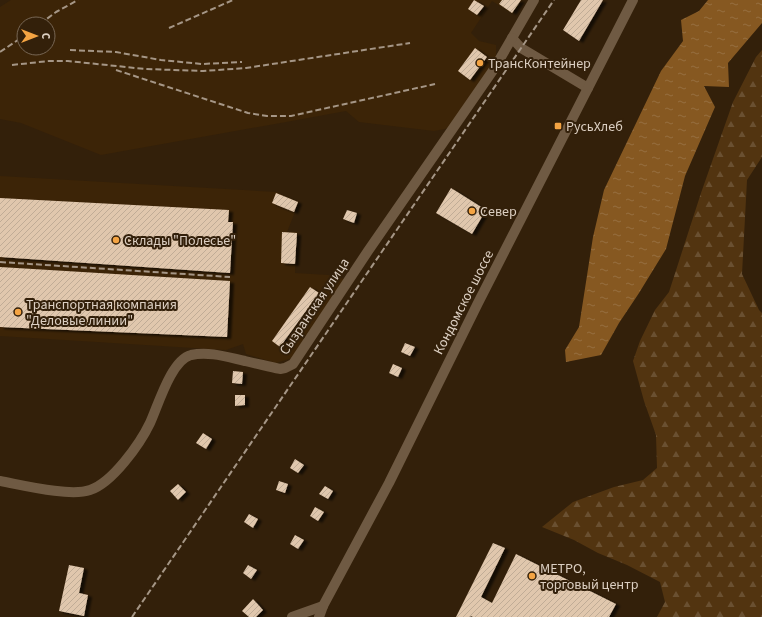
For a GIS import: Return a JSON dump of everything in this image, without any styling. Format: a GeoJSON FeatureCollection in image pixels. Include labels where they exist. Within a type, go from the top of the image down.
{"type":"FeatureCollection","features":[{"type":"Feature","properties":{"kind":"street"},"geometry":{"type":"LineString","coordinates":[[534,0],[512,38],[521,48],[588,88]]}},
{"type":"Feature","properties":{"kind":"street","name":"Кондомское шоссе"},"geometry":{"type":"LineString","coordinates":[[319,617],[323,606],[389,483],[482,296],[633,0]]}},
{"type":"Feature","properties":{"kind":"street","name":"Сызранская улица"},"geometry":{"type":"LineString","coordinates":[[0,481],[44,489],[77,492],[91,490],[130,456],[149,424],[168,382],[183,358],[191,355],[204,354],[219,355],[280,368],[286,368],[293,364],[368,251],[494,69],[512,38]]}},
{"type":"Feature","properties":{"kind":"street"},"geometry":{"type":"LineString","coordinates":[[292,617],[323,606]]}},
{"type":"Feature","properties":{"kind":"shaded area","name":"ТрансКонтейнер"},"geometry":{"type":"Polygon","coordinates":[[[11,0],[522,0],[513,14],[492,1],[471,33],[479,41],[496,45],[496,59],[451,125],[445,129],[434,131],[359,122],[346,111],[101,155],[21,123],[0,119],[0,7],[11,0]]]}},
{"type":"Feature","properties":{"kind":"shaded area","name":"Транспортная компания \"Деловые линии\""},"geometry":{"type":"Polygon","coordinates":[[[0,176],[276,192],[299,202],[287,232],[297,232],[295,273],[328,275],[344,279],[292,358],[276,363],[246,354],[243,344],[226,350],[0,336],[0,176]]]}},
{"type":"Feature","properties":{"kind":"green space"},"geometry":{"type":"Polygon","coordinates":[[[762,50],[762,157],[747,180],[742,274],[759,310],[762,313],[762,617],[657,617],[665,602],[660,582],[574,540],[542,527],[573,502],[614,487],[643,480],[657,468],[656,435],[644,401],[633,361],[640,341],[655,310],[669,292],[701,193],[733,102],[756,57],[762,50]]]}},
{"type":"Feature","properties":{"kind":"water"},"geometry":{"type":"Polygon","coordinates":[[[708,0],[762,0],[762,23],[728,63],[729,87],[704,86],[715,107],[685,176],[666,249],[619,323],[601,355],[566,362],[565,350],[579,327],[593,237],[604,190],[661,71],[683,41],[681,20],[699,11],[708,0]]]}},
{"type":"Feature","properties":{"kind":"building"},"geometry":{"type":"Polygon","coordinates":[[[474,0],[484,6],[477,15],[468,9],[474,0]]]}},
{"type":"Feature","properties":{"kind":"building"},"geometry":{"type":"Polygon","coordinates":[[[502,0],[521,0],[512,13],[499,4],[502,0]]]}},
{"type":"Feature","properties":{"kind":"building"},"geometry":{"type":"Polygon","coordinates":[[[581,0],[603,0],[579,41],[563,30],[581,0]]]}},
{"type":"Feature","properties":{"kind":"building"},"geometry":{"type":"Polygon","coordinates":[[[475,48],[487,57],[470,80],[458,71],[475,48]]]}},
{"type":"Feature","properties":{"kind":"building"},"geometry":{"type":"Polygon","coordinates":[[[451,188],[486,210],[472,234],[436,213],[451,188]]]}},
{"type":"Feature","properties":{"kind":"building"},"geometry":{"type":"Polygon","coordinates":[[[276,193],[298,202],[294,212],[272,203],[276,193]]]}},
{"type":"Feature","properties":{"kind":"building","name":"Склады \"Полесье\""},"geometry":{"type":"Polygon","coordinates":[[[0,198],[229,210],[228,222],[233,222],[230,273],[0,257],[0,198]]]}},
{"type":"Feature","properties":{"kind":"building"},"geometry":{"type":"Polygon","coordinates":[[[347,210],[357,213],[354,223],[343,219],[347,210]]]}},
{"type":"Feature","properties":{"kind":"building"},"geometry":{"type":"Polygon","coordinates":[[[282,232],[297,233],[295,264],[281,263],[282,232]]]}},
{"type":"Feature","properties":{"kind":"building","name":"Склады \"Полесье\""},"geometry":{"type":"Polygon","coordinates":[[[0,267],[230,281],[227,337],[0,327],[0,267]]]}},
{"type":"Feature","properties":{"kind":"building"},"geometry":{"type":"Polygon","coordinates":[[[310,287],[319,293],[280,347],[272,341],[310,287]]]}},
{"type":"Feature","properties":{"kind":"building"},"geometry":{"type":"Polygon","coordinates":[[[405,343],[415,347],[410,356],[401,352],[405,343]]]}},
{"type":"Feature","properties":{"kind":"building"},"geometry":{"type":"Polygon","coordinates":[[[393,364],[402,368],[398,377],[389,373],[393,364]]]}},
{"type":"Feature","properties":{"kind":"building"},"geometry":{"type":"Polygon","coordinates":[[[233,371],[243,372],[242,384],[232,383],[233,371]]]}},
{"type":"Feature","properties":{"kind":"building"},"geometry":{"type":"Polygon","coordinates":[[[235,395],[245,395],[245,405],[235,406],[235,395]]]}},
{"type":"Feature","properties":{"kind":"building"},"geometry":{"type":"Polygon","coordinates":[[[203,433],[212,439],[206,449],[196,443],[203,433]]]}},
{"type":"Feature","properties":{"kind":"building"},"geometry":{"type":"Polygon","coordinates":[[[295,459],[304,465],[298,473],[290,468],[295,459]]]}},
{"type":"Feature","properties":{"kind":"building"},"geometry":{"type":"Polygon","coordinates":[[[279,481],[288,484],[285,493],[276,490],[279,481]]]}},
{"type":"Feature","properties":{"kind":"building"},"geometry":{"type":"Polygon","coordinates":[[[178,484],[186,492],[178,500],[170,491],[178,484]]]}},
{"type":"Feature","properties":{"kind":"building"},"geometry":{"type":"Polygon","coordinates":[[[325,486],[333,491],[328,499],[319,494],[325,486]]]}},
{"type":"Feature","properties":{"kind":"building"},"geometry":{"type":"Polygon","coordinates":[[[315,507],[324,512],[318,521],[310,516],[315,507]]]}},
{"type":"Feature","properties":{"kind":"building"},"geometry":{"type":"Polygon","coordinates":[[[249,514],[258,519],[253,528],[244,522],[249,514]]]}},
{"type":"Feature","properties":{"kind":"building"},"geometry":{"type":"Polygon","coordinates":[[[295,535],[304,540],[298,549],[290,544],[295,535]]]}},
{"type":"Feature","properties":{"kind":"building","name":"МЕТРО, торговый центр"},"geometry":{"type":"Polygon","coordinates":[[[493,543],[505,548],[481,597],[492,603],[516,554],[616,604],[609,617],[456,617],[493,543]]]}},
{"type":"Feature","properties":{"kind":"building"},"geometry":{"type":"Polygon","coordinates":[[[69,565],[84,568],[79,593],[88,595],[84,616],[59,611],[69,565]]]}},
{"type":"Feature","properties":{"kind":"building"},"geometry":{"type":"Polygon","coordinates":[[[248,565],[257,570],[251,579],[243,573],[248,565]]]}},
{"type":"Feature","properties":{"kind":"building"},"geometry":{"type":"Polygon","coordinates":[[[253,599],[263,610],[256,617],[249,617],[242,611],[253,599]]]}},
{"type":"Feature","properties":{"kind":"railway"},"geometry":{"type":"LineString","coordinates":[[51,16],[78,0]]}},
{"type":"Feature","properties":{"kind":"railway"},"geometry":{"type":"LineString","coordinates":[[169,28],[233,0]]}},
{"type":"Feature","properties":{"kind":"railway"},"geometry":{"type":"LineString","coordinates":[[132,617],[554,0]]}},
{"type":"Feature","properties":{"kind":"railway"},"geometry":{"type":"LineString","coordinates":[[0,52],[16,41]]}},
{"type":"Feature","properties":{"kind":"railway"},"geometry":{"type":"LineString","coordinates":[[12,65],[49,61],[68,61],[145,69],[203,71],[246,68],[410,43]]}},
{"type":"Feature","properties":{"kind":"railway"},"geometry":{"type":"LineString","coordinates":[[70,50],[116,52],[161,60],[202,64],[242,62]]}},
{"type":"Feature","properties":{"kind":"railway"},"geometry":{"type":"LineString","coordinates":[[116,70],[248,113],[267,116],[291,116],[435,84]]}},
{"type":"Feature","properties":{"kind":"railway"},"geometry":{"type":"LineString","coordinates":[[0,262],[230,277]]}},
{"type":"Feature","properties":{"kind":"place","name":"ТрансКонтейнер"},"geometry":{"type":"Point","coordinates":[480,63]}},
{"type":"Feature","properties":{"kind":"place","name":"РусьХлеб"},"geometry":{"type":"Point","coordinates":[558,126]}},
{"type":"Feature","properties":{"kind":"place","name":"Север"},"geometry":{"type":"Point","coordinates":[472,211]}},
{"type":"Feature","properties":{"kind":"place","name":"Склады \"Полесье\""},"geometry":{"type":"Point","coordinates":[116,240]}},
{"type":"Feature","properties":{"kind":"place","name":"Транспортная компания \"Деловые линии\""},"geometry":{"type":"Point","coordinates":[18,312]}},
{"type":"Feature","properties":{"kind":"place","name":"МЕТРО, торговый центр"},"geometry":{"type":"Point","coordinates":[532,576]}}]}
